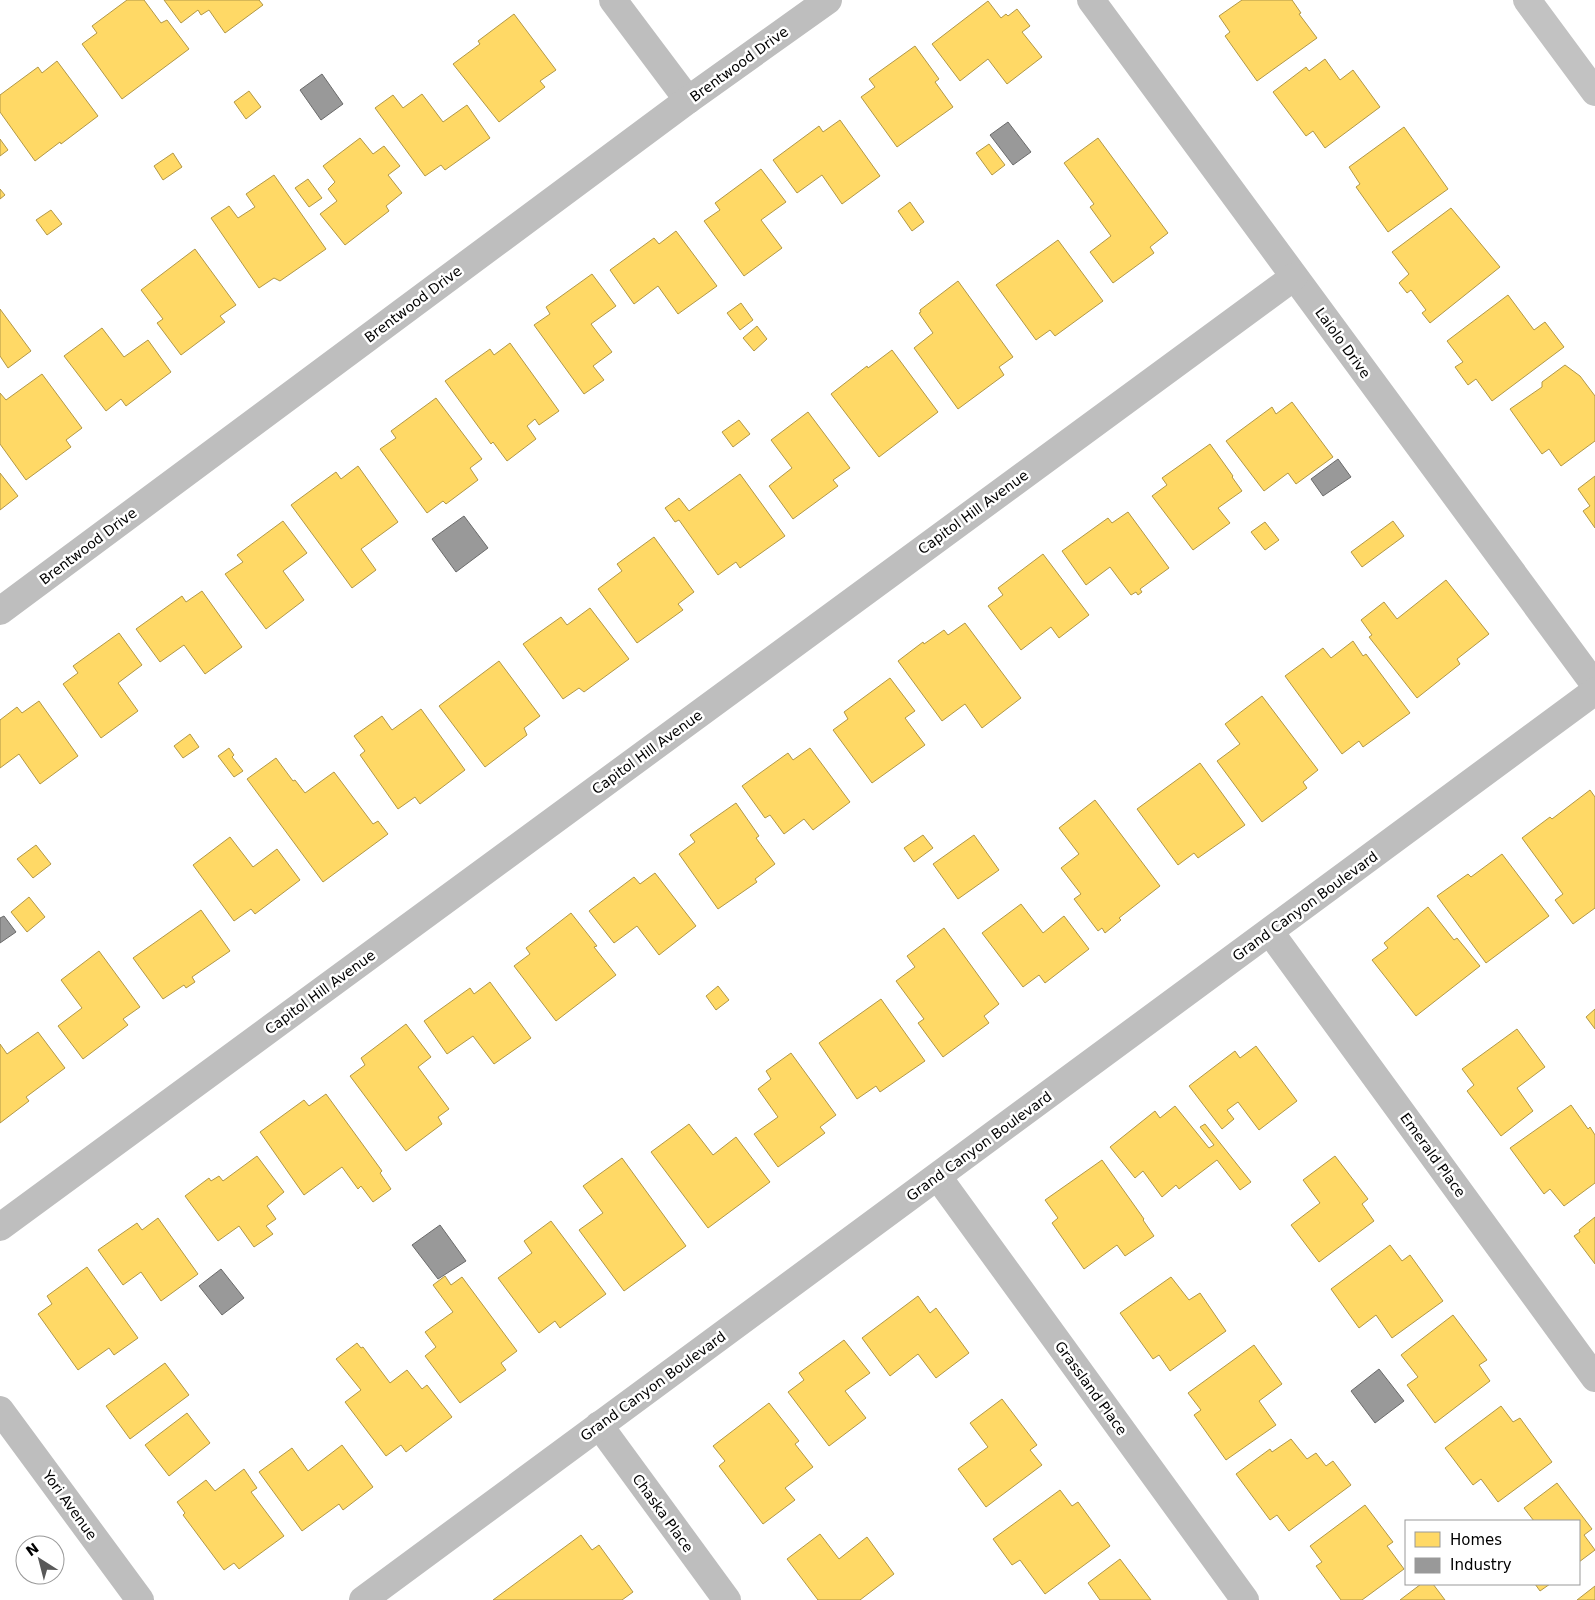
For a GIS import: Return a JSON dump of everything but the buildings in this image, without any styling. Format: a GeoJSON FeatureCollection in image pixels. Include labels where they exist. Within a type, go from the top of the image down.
{"type":"FeatureCollection","features":[{"type":"Feature","properties":{"kind":"main road"},"geometry":{"type":"LineString","coordinates":[[1527,0],[1595,92]]}},
{"type":"Feature","properties":{"kind":"street"},"geometry":{"type":"LineString","coordinates":[[613,0],[688,100]]}},
{"type":"Feature","properties":{"kind":"street","name":"Brentwood Drive"},"geometry":{"type":"LineString","coordinates":[[0,611],[688,100],[828,0]]}},
{"type":"Feature","properties":{"kind":"street","name":"Laiolo Drive"},"geometry":{"type":"LineString","coordinates":[[1092,0],[1595,685]]}},
{"type":"Feature","properties":{"kind":"street","name":"Capitol Hill Avenue"},"geometry":{"type":"LineString","coordinates":[[0,1227],[1294,277]]}},
{"type":"Feature","properties":{"kind":"street","name":"Grand Canyon Boulevard"},"geometry":{"type":"LineString","coordinates":[[363,1600],[1595,691]]}},
{"type":"Feature","properties":{"kind":"street","name":"Emerald Place"},"geometry":{"type":"LineString","coordinates":[[1270,932],[1595,1378]]}},
{"type":"Feature","properties":{"kind":"street","name":"Grassland Place"},"geometry":{"type":"LineString","coordinates":[[938,1176],[1244,1600]]}},
{"type":"Feature","properties":{"kind":"street","name":"Yori Avenue"},"geometry":{"type":"LineString","coordinates":[[0,1410],[140,1600]]}},
{"type":"Feature","properties":{"kind":"street","name":"Chaska Place"},"geometry":{"type":"LineString","coordinates":[[599,1425],[727,1600]]}}]}
